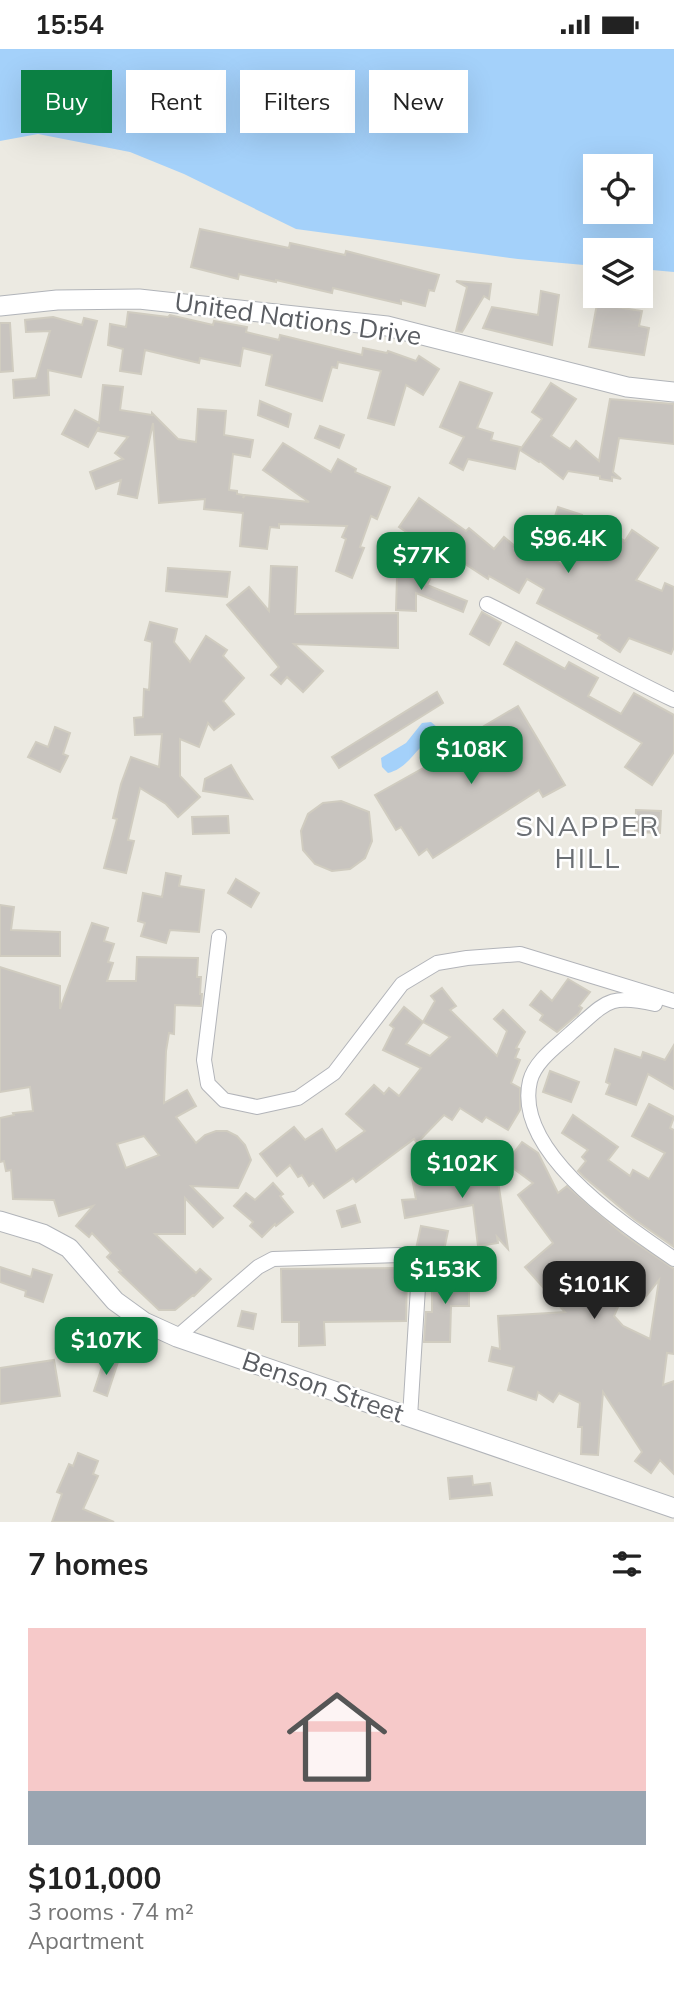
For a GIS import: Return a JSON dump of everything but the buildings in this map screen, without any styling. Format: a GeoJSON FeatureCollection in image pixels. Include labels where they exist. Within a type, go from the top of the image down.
{"type":"FeatureCollection","features":[{"type":"Feature","properties":{"kind":"street","name":"United Nations Drive"},"geometry":{"type":"LineString","coordinates":[[0,306],[57,300],[139,299],[387,326],[626,387],[674,392]]}},
{"type":"Feature","properties":{"kind":"street"},"geometry":{"type":"LineString","coordinates":[[487,604],[565,643],[601,665],[674,700]]}},
{"type":"Feature","properties":{"kind":"street"},"geometry":{"type":"LineString","coordinates":[[219,937],[204,1060],[208,1084],[223,1100],[257,1107],[298,1098],[334,1073],[402,984],[437,963],[520,954],[674,1001]]}},
{"type":"Feature","properties":{"kind":"street"},"geometry":{"type":"LineString","coordinates":[[674,1009],[629,998],[607,1002],[545,1056],[530,1079],[529,1103],[539,1135],[560,1165],[589,1196],[674,1259]]}},
{"type":"Feature","properties":{"kind":"street","name":"Benson Street"},"geometry":{"type":"LineString","coordinates":[[0,1221],[43,1234],[69,1248],[115,1301],[144,1322],[177,1337],[674,1509]]}},
{"type":"Feature","properties":{"kind":"street"},"geometry":{"type":"LineString","coordinates":[[177,1337],[258,1267],[273,1259],[400,1255],[414,1262],[419,1271],[410,1417]]}},
{"type":"Feature","properties":{"kind":"water"},"geometry":{"type":"Polygon","coordinates":[[[0,49],[674,49],[674,272],[653,270],[653,238],[583,238],[583,265],[518,259],[296,229],[184,174],[130,152],[38,134],[0,141],[0,49]]]}},
{"type":"Feature","properties":{"kind":"water"},"geometry":{"type":"Polygon","coordinates":[[[431,722],[437,727],[436,736],[403,766],[388,773],[382,767],[381,758],[406,743],[422,723],[431,722]]]}},
{"type":"Feature","properties":{"kind":"district","name":"SNAPPER HILL"},"geometry":{"type":"Point","coordinates":[588,842]}}]}
